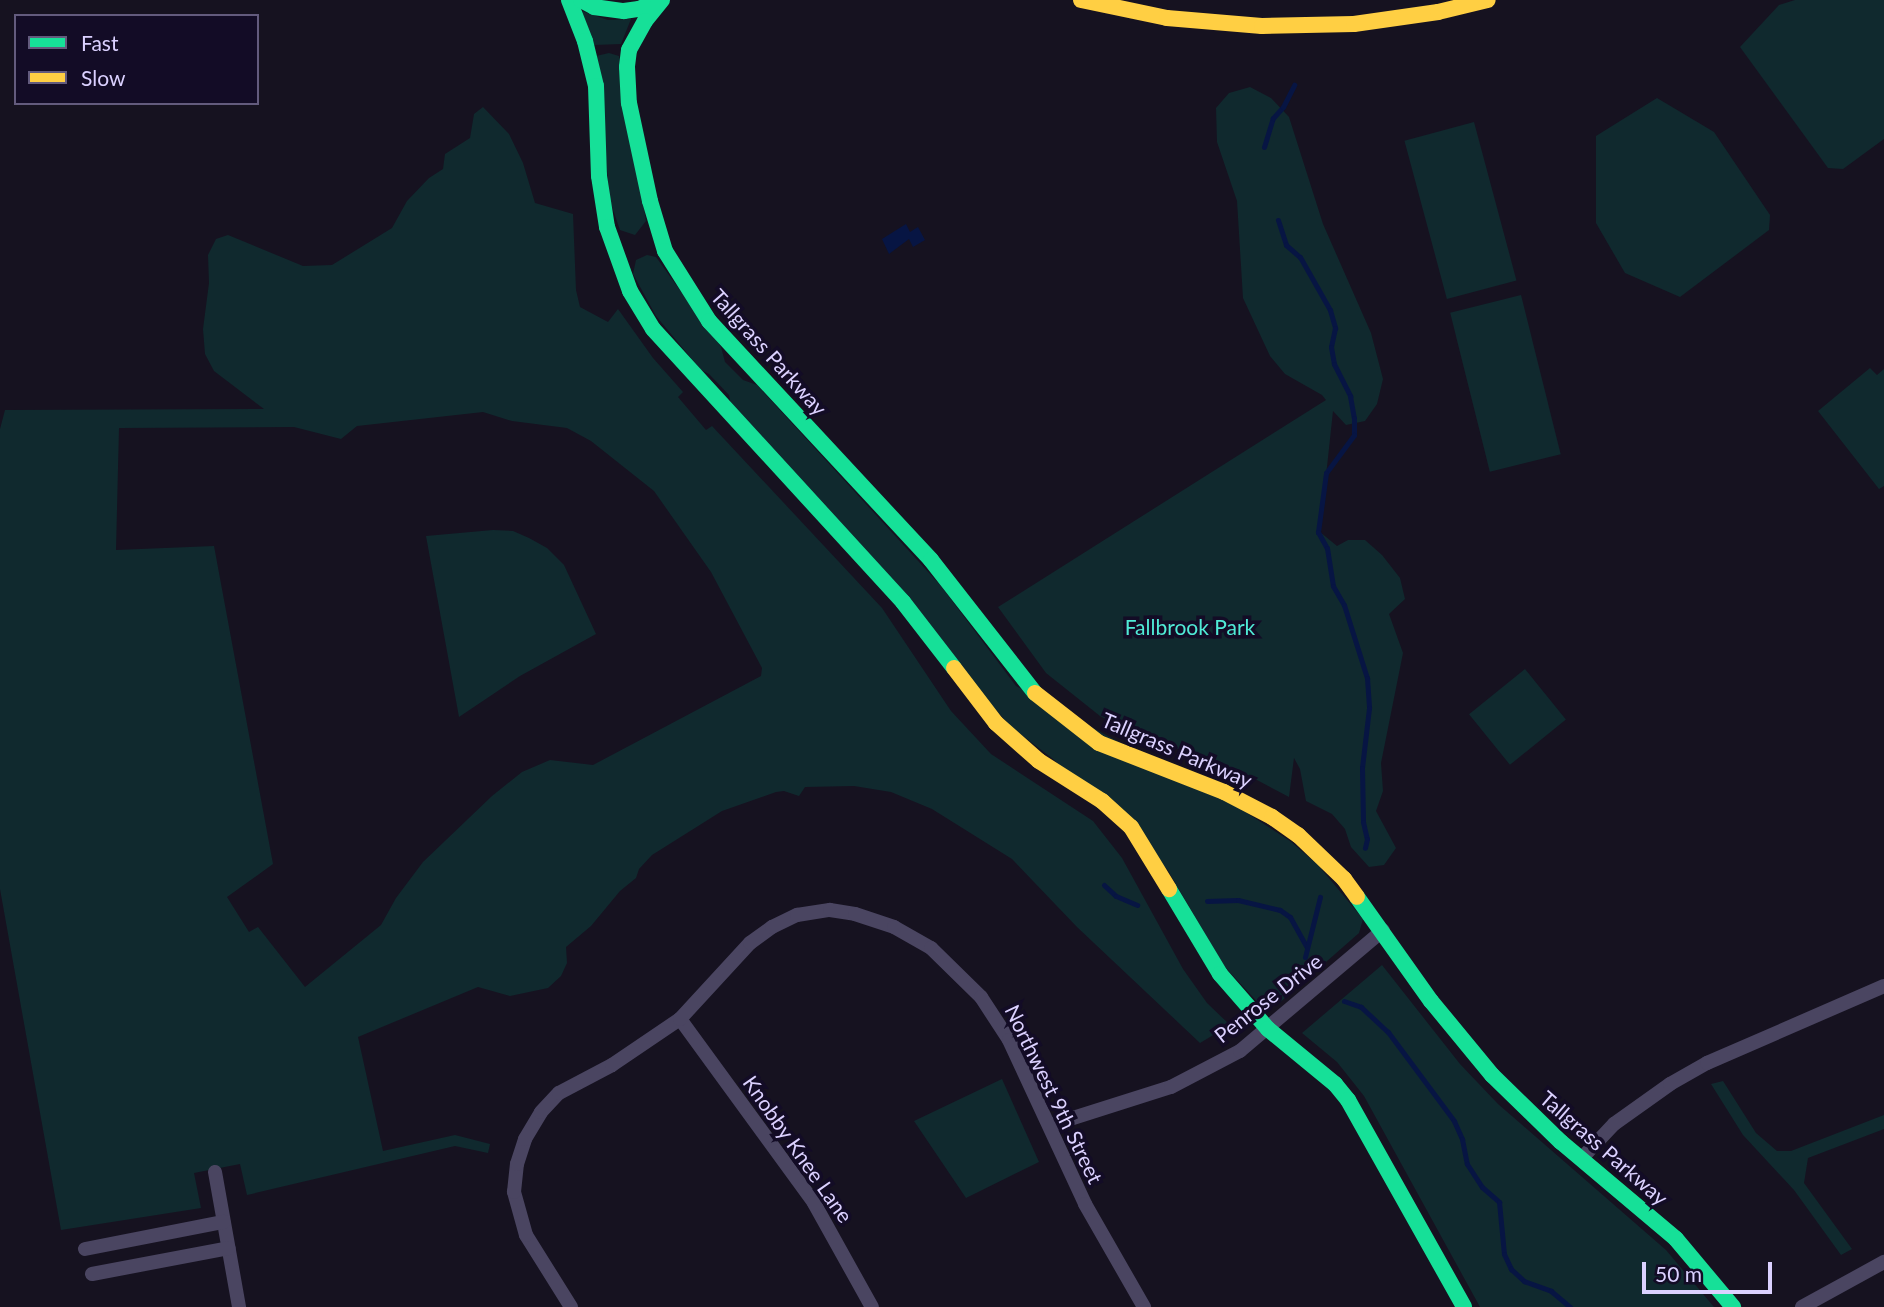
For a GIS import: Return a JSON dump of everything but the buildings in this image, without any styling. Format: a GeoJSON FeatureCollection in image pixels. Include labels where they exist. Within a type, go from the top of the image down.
{"type":"FeatureCollection","features":[{"type":"Feature","properties":{"kind":"street"},"geometry":{"type":"LineString","coordinates":[[569,0],[585,41],[596,86],[599,176],[607,227],[630,291],[653,329],[903,602],[996,723],[1039,761],[1102,801],[1131,827],[1220,974],[1268,1029],[1335,1084],[1348,1100],[1464,1307]]}},
{"type":"Feature","properties":{"kind":"street"},"geometry":{"type":"LineString","coordinates":[[581,0],[594,7],[624,11],[639,9],[661,0]]}},
{"type":"Feature","properties":{"kind":"street","name":"Tallgrass Parkway"},"geometry":{"type":"LineString","coordinates":[[661,0],[635,36],[629,50],[627,85],[657,227],[675,272],[696,305],[931,560],[1021,678],[1039,697],[1099,743],[1224,792],[1278,822],[1344,879],[1383,930],[1431,1001],[1492,1074],[1582,1158],[1676,1239],[1733,1307]]}},
{"type":"Feature","properties":{"kind":"street"},"geometry":{"type":"LineString","coordinates":[[1081,0],[1213,24],[1310,26],[1391,19],[1489,0]]}},
{"type":"Feature","properties":{"kind":"street","name":"Northwest 9th Street"},"geometry":{"type":"LineString","coordinates":[[572,1307],[521,1224],[514,1192],[517,1164],[524,1139],[541,1112],[559,1093],[612,1065],[680,1019],[751,943],[772,927],[814,911],[855,914],[894,927],[931,948],[969,982],[1009,1040],[1051,1125],[1084,1204],[1144,1307]]}},
{"type":"Feature","properties":{"kind":"street","name":"Penrose Drive"},"geometry":{"type":"LineString","coordinates":[[1051,1125],[1171,1087],[1240,1051],[1383,930]]}},
{"type":"Feature","properties":{"kind":"street"},"geometry":{"type":"LineString","coordinates":[[1582,1158],[1632,1109],[1681,1077],[1884,986]]}},
{"type":"Feature","properties":{"kind":"street","name":"Knobby Knee Lane"},"geometry":{"type":"LineString","coordinates":[[680,1019],[814,1203],[872,1307]]}},
{"type":"Feature","properties":{"kind":"street"},"geometry":{"type":"LineString","coordinates":[[215,1172],[240,1307]]}},
{"type":"Feature","properties":{"kind":"street"},"geometry":{"type":"LineString","coordinates":[[85,1249],[223,1222]]}},
{"type":"Feature","properties":{"kind":"street"},"geometry":{"type":"LineString","coordinates":[[92,1274],[229,1248]]}},
{"type":"Feature","properties":{"kind":"street"},"geometry":{"type":"LineString","coordinates":[[1802,1307],[1884,1262]]}},
{"type":"Feature","properties":{"kind":"green space"},"geometry":{"type":"Polygon","coordinates":[[[1795,0],[1884,0],[1884,139],[1843,169],[1828,168],[1740,47],[1779,5],[1795,0]]]}},
{"type":"Feature","properties":{"kind":"green space"},"geometry":{"type":"Polygon","coordinates":[[[582,11],[608,20],[631,19],[621,44],[594,45],[582,11]]]}},
{"type":"Feature","properties":{"kind":"green space"},"geometry":{"type":"Polygon","coordinates":[[[609,53],[619,56],[646,221],[635,235],[620,230],[610,201],[596,56],[609,53]]]}},
{"type":"Feature","properties":{"kind":"green space","name":"Fallbrook Park"},"geometry":{"type":"Polygon","coordinates":[[[1250,87],[1271,98],[1289,117],[1323,224],[1371,333],[1383,379],[1377,404],[1365,421],[1346,425],[1333,411],[1320,532],[1337,546],[1348,540],[1365,540],[1382,555],[1400,578],[1405,599],[1389,614],[1403,653],[1381,763],[1383,791],[1376,811],[1396,848],[1384,865],[1369,867],[1351,847],[1345,829],[1332,814],[1306,801],[1300,769],[1294,758],[1289,797],[1240,771],[1130,732],[1100,716],[1046,673],[998,607],[1326,400],[1285,374],[1270,356],[1243,298],[1237,201],[1217,142],[1216,108],[1229,93],[1250,87]]]}},
{"type":"Feature","properties":{"kind":"green space"},"geometry":{"type":"Polygon","coordinates":[[[1657,98],[1714,132],[1770,215],[1769,230],[1680,297],[1625,273],[1596,223],[1596,136],[1657,98]]]}},
{"type":"Feature","properties":{"kind":"green space"},"geometry":{"type":"Polygon","coordinates":[[[483,107],[509,134],[523,163],[535,203],[573,214],[576,290],[580,307],[608,322],[618,309],[653,358],[683,392],[678,397],[706,430],[712,426],[882,608],[951,711],[991,754],[1093,821],[1122,858],[1183,969],[1207,1003],[1230,1025],[1200,1043],[1077,927],[1012,859],[932,809],[891,792],[854,786],[805,787],[799,796],[784,791],[776,792],[722,811],[652,855],[639,869],[636,878],[620,891],[591,926],[566,947],[567,963],[561,976],[548,988],[510,996],[478,987],[358,1037],[383,1151],[455,1135],[490,1144],[488,1153],[455,1146],[247,1195],[240,1164],[194,1173],[201,1208],[61,1230],[0,889],[0,429],[5,410],[264,409],[214,371],[205,354],[203,329],[209,283],[208,255],[216,239],[228,235],[303,266],[332,265],[392,228],[407,201],[429,178],[443,169],[445,154],[470,138],[474,114],[483,107]],[[483,412],[357,426],[341,439],[294,427],[119,428],[116,550],[214,546],[273,864],[227,897],[249,932],[258,927],[305,987],[381,925],[396,898],[423,862],[492,796],[522,772],[550,760],[593,765],[761,676],[762,668],[711,572],[654,491],[591,441],[567,428],[512,421],[483,412]]]}},
{"type":"Feature","properties":{"kind":"green space"},"geometry":{"type":"Polygon","coordinates":[[[1474,122],[1516,280],[1447,299],[1404,141],[1474,122]]]}},
{"type":"Feature","properties":{"kind":"green space"},"geometry":{"type":"Polygon","coordinates":[[[647,255],[656,257],[721,347],[725,362],[743,380],[757,385],[941,586],[1016,686],[1233,804],[1290,841],[1318,865],[1363,919],[1359,933],[1277,1005],[1263,1008],[1224,966],[1167,869],[1053,759],[1010,726],[731,405],[729,395],[709,374],[701,370],[656,316],[633,274],[636,260],[647,255]]]}},
{"type":"Feature","properties":{"kind":"green space"},"geometry":{"type":"Polygon","coordinates":[[[1521,295],[1561,454],[1490,472],[1450,313],[1521,295]]]}},
{"type":"Feature","properties":{"kind":"green space"},"geometry":{"type":"Polygon","coordinates":[[[1870,368],[1877,375],[1884,369],[1884,486],[1879,489],[1818,411],[1870,368]]]}},
{"type":"Feature","properties":{"kind":"green space"},"geometry":{"type":"Polygon","coordinates":[[[493,530],[513,531],[529,538],[547,548],[564,565],[596,634],[520,676],[459,717],[426,536],[493,530]]]}},
{"type":"Feature","properties":{"kind":"green space"},"geometry":{"type":"Polygon","coordinates":[[[1525,669],[1566,720],[1510,765],[1469,714],[1525,669]]]}},
{"type":"Feature","properties":{"kind":"green space"},"geometry":{"type":"Polygon","coordinates":[[[1382,965],[1460,1064],[1498,1104],[1666,1250],[1714,1307],[1480,1307],[1364,1096],[1337,1062],[1302,1033],[1382,965]]]}},
{"type":"Feature","properties":{"kind":"green space"},"geometry":{"type":"Polygon","coordinates":[[[1002,1079],[1039,1162],[966,1198],[914,1121],[1002,1079]]]}},
{"type":"Feature","properties":{"kind":"green space"},"geometry":{"type":"Polygon","coordinates":[[[1723,1081],[1756,1133],[1777,1151],[1791,1151],[1884,1115],[1884,1129],[1808,1158],[1804,1183],[1852,1249],[1841,1255],[1794,1190],[1743,1135],[1711,1084],[1723,1081]]]}},
{"type":"Feature","properties":{"kind":"shaded area"},"geometry":{"type":"Polygon","coordinates":[[[906,224],[910,232],[918,227],[925,240],[913,247],[909,239],[889,254],[882,239],[906,224]]]}},
{"type":"Feature","properties":{"kind":"waterway"},"geometry":{"type":"LineString","coordinates":[[1264,147],[1273,118],[1283,107],[1294,85]]}},
{"type":"Feature","properties":{"kind":"waterway"},"geometry":{"type":"LineString","coordinates":[[1278,220],[1286,245],[1300,257],[1330,310],[1335,328],[1331,347],[1334,364],[1350,396],[1354,418],[1354,435],[1326,473],[1318,532],[1327,548],[1333,586],[1344,605],[1367,678],[1369,708],[1362,768],[1363,822],[1367,839],[1365,848]]}},
{"type":"Feature","properties":{"kind":"waterway"},"geometry":{"type":"LineString","coordinates":[[1104,885],[1116,896],[1137,905]]}},
{"type":"Feature","properties":{"kind":"waterway"},"geometry":{"type":"LineString","coordinates":[[1305,957],[1320,897]]}},
{"type":"Feature","properties":{"kind":"waterway"},"geometry":{"type":"LineString","coordinates":[[1207,901],[1238,900],[1280,910],[1290,917],[1307,948]]}},
{"type":"Feature","properties":{"kind":"waterway"},"geometry":{"type":"LineString","coordinates":[[1344,1001],[1361,1007],[1388,1032],[1454,1121],[1462,1139],[1467,1164],[1482,1187],[1499,1202],[1504,1254],[1511,1269],[1524,1281],[1551,1291],[1570,1307]]}},
{"type":"Feature","properties":{"kind":"traffic: fast"},"geometry":{"type":"LineString","coordinates":[[569,0],[585,41],[596,86],[599,176],[607,227],[630,291],[653,329],[903,602],[954,668]]}},
{"type":"Feature","properties":{"kind":"traffic: fast"},"geometry":{"type":"LineString","coordinates":[[581,0],[594,7],[624,11],[639,9],[659,0]]}},
{"type":"Feature","properties":{"kind":"traffic: fast"},"geometry":{"type":"LineString","coordinates":[[662,0],[645,21],[629,50],[627,67],[629,103],[650,201],[665,251],[709,321],[931,560],[1035,693]]}},
{"type":"Feature","properties":{"kind":"traffic: fast"},"geometry":{"type":"LineString","coordinates":[[1169,889],[1220,974],[1268,1029],[1335,1084],[1348,1100],[1464,1307]]}},
{"type":"Feature","properties":{"kind":"traffic: fast"},"geometry":{"type":"LineString","coordinates":[[1357,897],[1431,1001],[1492,1075],[1561,1142],[1676,1239],[1733,1307]]}},
{"type":"Feature","properties":{"kind":"traffic: slow"},"geometry":{"type":"LineString","coordinates":[[1081,0],[1167,18],[1262,26],[1354,24],[1438,12],[1488,0]]}},
{"type":"Feature","properties":{"kind":"traffic: slow"},"geometry":{"type":"LineString","coordinates":[[954,668],[996,723],[1039,761],[1102,801],[1131,827],[1169,889]]}},
{"type":"Feature","properties":{"kind":"traffic: slow"},"geometry":{"type":"LineString","coordinates":[[1035,693],[1099,743],[1224,792],[1272,817],[1298,835],[1344,879],[1357,897]]}}]}
